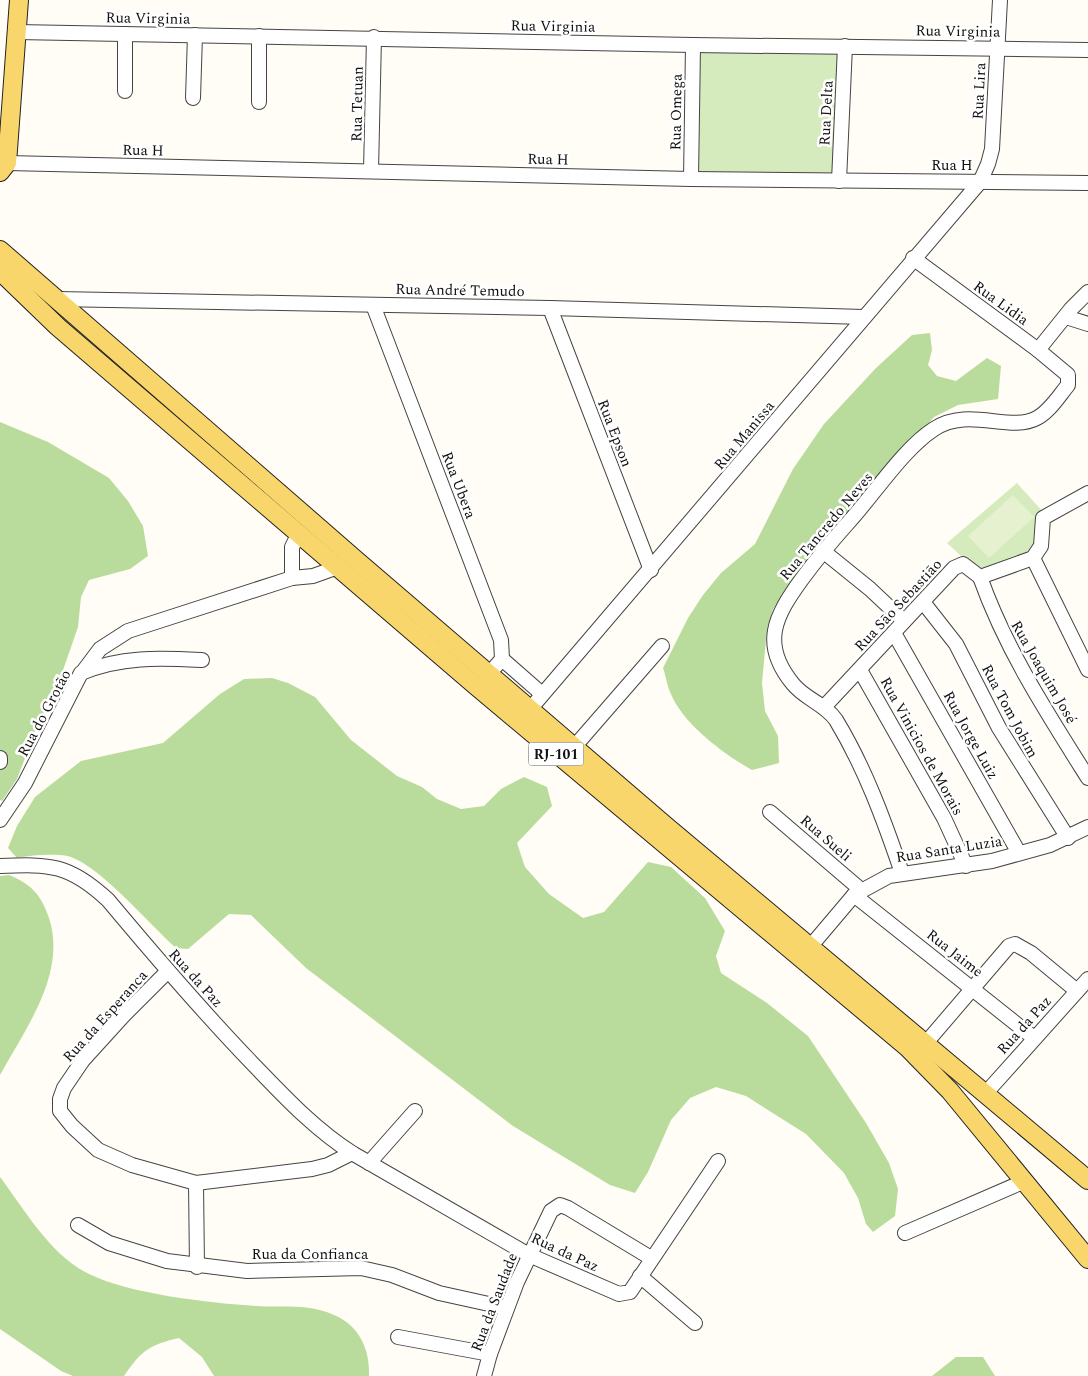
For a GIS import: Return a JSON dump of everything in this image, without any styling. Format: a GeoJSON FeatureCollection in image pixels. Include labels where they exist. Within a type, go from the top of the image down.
{"type":"FeatureCollection","features":[{"type":"Feature","properties":{"kind":"main road"},"geometry":{"type":"LineString","coordinates":[[4,167],[19,0]]}},
{"type":"Feature","properties":{"kind":"main road","name":"RJ-101"},"geometry":{"type":"LineString","coordinates":[[0,250],[186,414],[489,674],[536,701],[575,746],[810,947],[1088,1180]]}},
{"type":"Feature","properties":{"kind":"main road","name":"RJ-101"},"geometry":{"type":"LineString","coordinates":[[0,271],[58,327],[680,860],[907,1047],[950,1091],[1087,1257]]}},
{"type":"Feature","properties":{"kind":"street","name":"Rua Lira"},"geometry":{"type":"LineString","coordinates":[[980,182],[992,149],[1000,0]]}},
{"type":"Feature","properties":{"kind":"street","name":"Rua Virginia"},"geometry":{"type":"LineString","coordinates":[[17,32],[374,37],[692,45],[1088,50]]}},
{"type":"Feature","properties":{"kind":"street"},"geometry":{"type":"LineString","coordinates":[[125,34],[125,91]]}},
{"type":"Feature","properties":{"kind":"street"},"geometry":{"type":"LineString","coordinates":[[193,98],[195,35]]}},
{"type":"Feature","properties":{"kind":"street"},"geometry":{"type":"LineString","coordinates":[[259,36],[259,102]]}},
{"type":"Feature","properties":{"kind":"street","name":"Rua Tetuan"},"geometry":{"type":"LineString","coordinates":[[371,171],[374,37]]}},
{"type":"Feature","properties":{"kind":"street","name":"Rua Omega"},"geometry":{"type":"LineString","coordinates":[[691,179],[692,45]]}},
{"type":"Feature","properties":{"kind":"street","name":"Rua Delta"},"geometry":{"type":"LineString","coordinates":[[839,181],[845,46]]}},
{"type":"Feature","properties":{"kind":"street","name":"Rua H"},"geometry":{"type":"LineString","coordinates":[[4,167],[371,171],[691,179],[1088,183]]}},
{"type":"Feature","properties":{"kind":"street","name":"Rua Manissa"},"geometry":{"type":"LineString","coordinates":[[536,701],[651,570],[913,258],[980,182]]}},
{"type":"Feature","properties":{"kind":"street","name":"Rua Lidia"},"geometry":{"type":"LineString","coordinates":[[913,258],[1038,350],[1068,375]]}},
{"type":"Feature","properties":{"kind":"street"},"geometry":{"type":"LineString","coordinates":[[1038,350],[1088,292]]}},
{"type":"Feature","properties":{"kind":"street","name":"Rua André Temudo"},"geometry":{"type":"LineString","coordinates":[[57,299],[550,308],[864,317]]}},
{"type":"Feature","properties":{"kind":"street","name":"Rua Ubera"},"geometry":{"type":"LineString","coordinates":[[373,305],[501,640],[502,659]]}},
{"type":"Feature","properties":{"kind":"street","name":"Rua Epson"},"geometry":{"type":"LineString","coordinates":[[550,308],[651,570]]}},
{"type":"Feature","properties":{"kind":"street"},"geometry":{"type":"LineString","coordinates":[[1066,316],[1088,324]]}},
{"type":"Feature","properties":{"kind":"street","name":"Rua Tancredo Neves"},"geometry":{"type":"LineString","coordinates":[[902,873],[877,800],[836,720],[824,707],[809,700],[792,682],[775,650],[774,634],[778,615],[783,604],[823,551],[924,437],[944,423],[961,419],[1023,422],[1038,418],[1068,385],[1068,375]]}},
{"type":"Feature","properties":{"kind":"street"},"geometry":{"type":"LineString","coordinates":[[980,576],[1033,558],[1040,546],[1043,518],[1047,514],[1088,493]]}},
{"type":"Feature","properties":{"kind":"street"},"geometry":{"type":"LineString","coordinates":[[292,578],[292,547],[299,533]]}},
{"type":"Feature","properties":{"kind":"street"},"geometry":{"type":"LineString","coordinates":[[823,551],[870,589],[904,621]]}},
{"type":"Feature","properties":{"kind":"street"},"geometry":{"type":"LineString","coordinates":[[1033,558],[1088,670]]}},
{"type":"Feature","properties":{"kind":"street","name":"Rua Sāo Sebastiāo"},"geometry":{"type":"LineString","coordinates":[[824,707],[958,565],[967,566],[980,576]]}},
{"type":"Feature","properties":{"kind":"street"},"geometry":{"type":"LineString","coordinates":[[81,673],[100,649],[128,630],[292,578],[313,576],[338,567]]}},
{"type":"Feature","properties":{"kind":"street","name":"Rua Joaquim José"},"geometry":{"type":"LineString","coordinates":[[980,576],[995,618],[1020,667],[1088,778]]}},
{"type":"Feature","properties":{"kind":"street","name":"Rua Tom Jobim"},"geometry":{"type":"LineString","coordinates":[[923,602],[956,644],[1012,750],[1068,838]]}},
{"type":"Feature","properties":{"kind":"street","name":"Rua Jorge Luiz"},"geometry":{"type":"LineString","coordinates":[[894,633],[1019,853]]}},
{"type":"Feature","properties":{"kind":"street"},"geometry":{"type":"LineString","coordinates":[[575,746],[662,646]]}},
{"type":"Feature","properties":{"kind":"street","name":"Rua do Grotão"},"geometry":{"type":"LineString","coordinates":[[0,820],[25,783],[81,673],[128,659],[202,660]]}},
{"type":"Feature","properties":{"kind":"street"},"geometry":{"type":"LineString","coordinates":[[489,674],[502,659],[536,701]]}},
{"type":"Feature","properties":{"kind":"street","name":"Rua Vinicios de Morais"},"geometry":{"type":"LineString","coordinates":[[860,670],[944,818],[966,866]]}},
{"type":"Feature","properties":{"kind":"street","name":"Rua Sueli"},"geometry":{"type":"LineString","coordinates":[[770,812],[857,892]]}},
{"type":"Feature","properties":{"kind":"street","name":"Rua Santa Luzia"},"geometry":{"type":"LineString","coordinates":[[810,947],[857,892],[889,876],[966,866],[1019,853],[1068,838],[1088,827]]}},
{"type":"Feature","properties":{"kind":"street","name":"Rua da Paz"},"geometry":{"type":"LineString","coordinates":[[0,866],[44,865],[62,868],[78,876],[108,900],[168,971],[288,1101],[327,1137],[529,1254],[619,1294],[630,1292],[651,1258],[718,1161]]}},
{"type":"Feature","properties":{"kind":"street","name":"Rua Jaime"},"geometry":{"type":"LineString","coordinates":[[857,892],[1034,1038]]}},
{"type":"Feature","properties":{"kind":"street"},"geometry":{"type":"LineString","coordinates":[[925,1044],[1010,946],[1015,944],[1031,953],[1077,991]]}},
{"type":"Feature","properties":{"kind":"street","name":"Rua da Esperanca"},"geometry":{"type":"LineString","coordinates":[[168,971],[83,1060],[64,1088],[60,1098],[60,1111],[72,1126],[98,1150],[132,1166],[196,1183]]}},
{"type":"Feature","properties":{"kind":"street","name":"Rua da Paz"},"geometry":{"type":"LineString","coordinates":[[985,1094],[1088,979]]}},
{"type":"Feature","properties":{"kind":"street"},"geometry":{"type":"LineString","coordinates":[[369,1163],[414,1112]]}},
{"type":"Feature","properties":{"kind":"street"},"geometry":{"type":"LineString","coordinates":[[197,1266],[196,1183],[312,1169],[328,1165],[352,1153]]}},
{"type":"Feature","properties":{"kind":"street"},"geometry":{"type":"LineString","coordinates":[[905,1234],[1025,1181]]}},
{"type":"Feature","properties":{"kind":"street","name":"Rua da Saudade"},"geometry":{"type":"LineString","coordinates":[[484,1376],[507,1308],[529,1254],[551,1211],[560,1205],[568,1208],[651,1258]]}},
{"type":"Feature","properties":{"kind":"street","name":"Rua da Confianca"},"geometry":{"type":"LineString","coordinates":[[78,1225],[109,1243],[144,1256],[197,1266],[247,1270],[361,1268],[392,1275],[439,1294],[507,1308]]}},
{"type":"Feature","properties":{"kind":"street"},"geometry":{"type":"LineString","coordinates":[[640,1276],[695,1323]]}},
{"type":"Feature","properties":{"kind":"street"},"geometry":{"type":"LineString","coordinates":[[398,1337],[490,1354]]}},
{"type":"Feature","properties":{"kind":"green space"},"geometry":{"type":"Polygon","coordinates":[[[693,45],[845,46],[839,181],[691,179],[693,45]]]}},
{"type":"Feature","properties":{"kind":"green space"},"geometry":{"type":"Polygon","coordinates":[[[930,333],[932,350],[928,365],[937,376],[956,381],[987,358],[1001,366],[998,399],[958,405],[934,417],[852,509],[773,609],[767,629],[762,683],[765,711],[778,736],[779,763],[752,770],[706,738],[685,716],[668,688],[663,668],[688,618],[703,595],[721,573],[755,544],[793,469],[824,424],[876,368],[912,335],[930,333]]]}},
{"type":"Feature","properties":{"kind":"green space"},"geometry":{"type":"Polygon","coordinates":[[[0,422],[48,442],[109,478],[128,501],[143,526],[148,556],[130,569],[89,580],[81,597],[78,627],[62,673],[37,727],[17,779],[2,801],[0,800],[0,422]]]}},
{"type":"Feature","properties":{"kind":"green space"},"geometry":{"type":"Polygon","coordinates":[[[1017,483],[1043,512],[1037,541],[1029,553],[984,570],[961,556],[947,543],[1017,483]]]}},
{"type":"Feature","properties":{"kind":"green space"},"geometry":{"type":"Polygon","coordinates":[[[1013,495],[1034,517],[989,558],[968,536],[1013,495]]]}},
{"type":"Feature","properties":{"kind":"green space"},"geometry":{"type":"Polygon","coordinates":[[[272,678],[288,683],[315,697],[351,740],[397,776],[422,787],[437,799],[461,809],[484,806],[501,789],[524,777],[547,787],[552,806],[517,843],[525,867],[549,894],[583,918],[604,912],[648,862],[671,867],[705,898],[725,931],[716,956],[721,973],[767,1003],[808,1036],[866,1123],[889,1163],[898,1189],[895,1216],[873,1232],[866,1224],[858,1198],[844,1173],[806,1134],[746,1096],[716,1087],[690,1098],[671,1120],[648,1172],[635,1193],[610,1185],[513,1126],[306,968],[251,915],[229,914],[188,949],[176,948],[111,884],[84,863],[71,857],[60,855],[36,855],[17,858],[8,848],[17,826],[35,797],[81,761],[163,743],[220,694],[244,679],[272,678]]]}},
{"type":"Feature","properties":{"kind":"green space"},"geometry":{"type":"Polygon","coordinates":[[[9,875],[29,886],[39,896],[49,918],[53,939],[53,959],[41,999],[32,1019],[0,1075],[0,876],[9,875]]]}},
{"type":"Feature","properties":{"kind":"green space"},"geometry":{"type":"Polygon","coordinates":[[[0,1177],[50,1244],[75,1266],[89,1274],[126,1287],[193,1300],[237,1305],[305,1307],[324,1311],[343,1320],[357,1332],[368,1357],[369,1376],[214,1376],[202,1357],[179,1338],[160,1343],[141,1354],[124,1376],[73,1376],[61,1371],[0,1329],[0,1177]]]}},
{"type":"Feature","properties":{"kind":"green space"},"geometry":{"type":"Polygon","coordinates":[[[956,1357],[983,1357],[995,1376],[932,1376],[956,1357]]]}}]}
